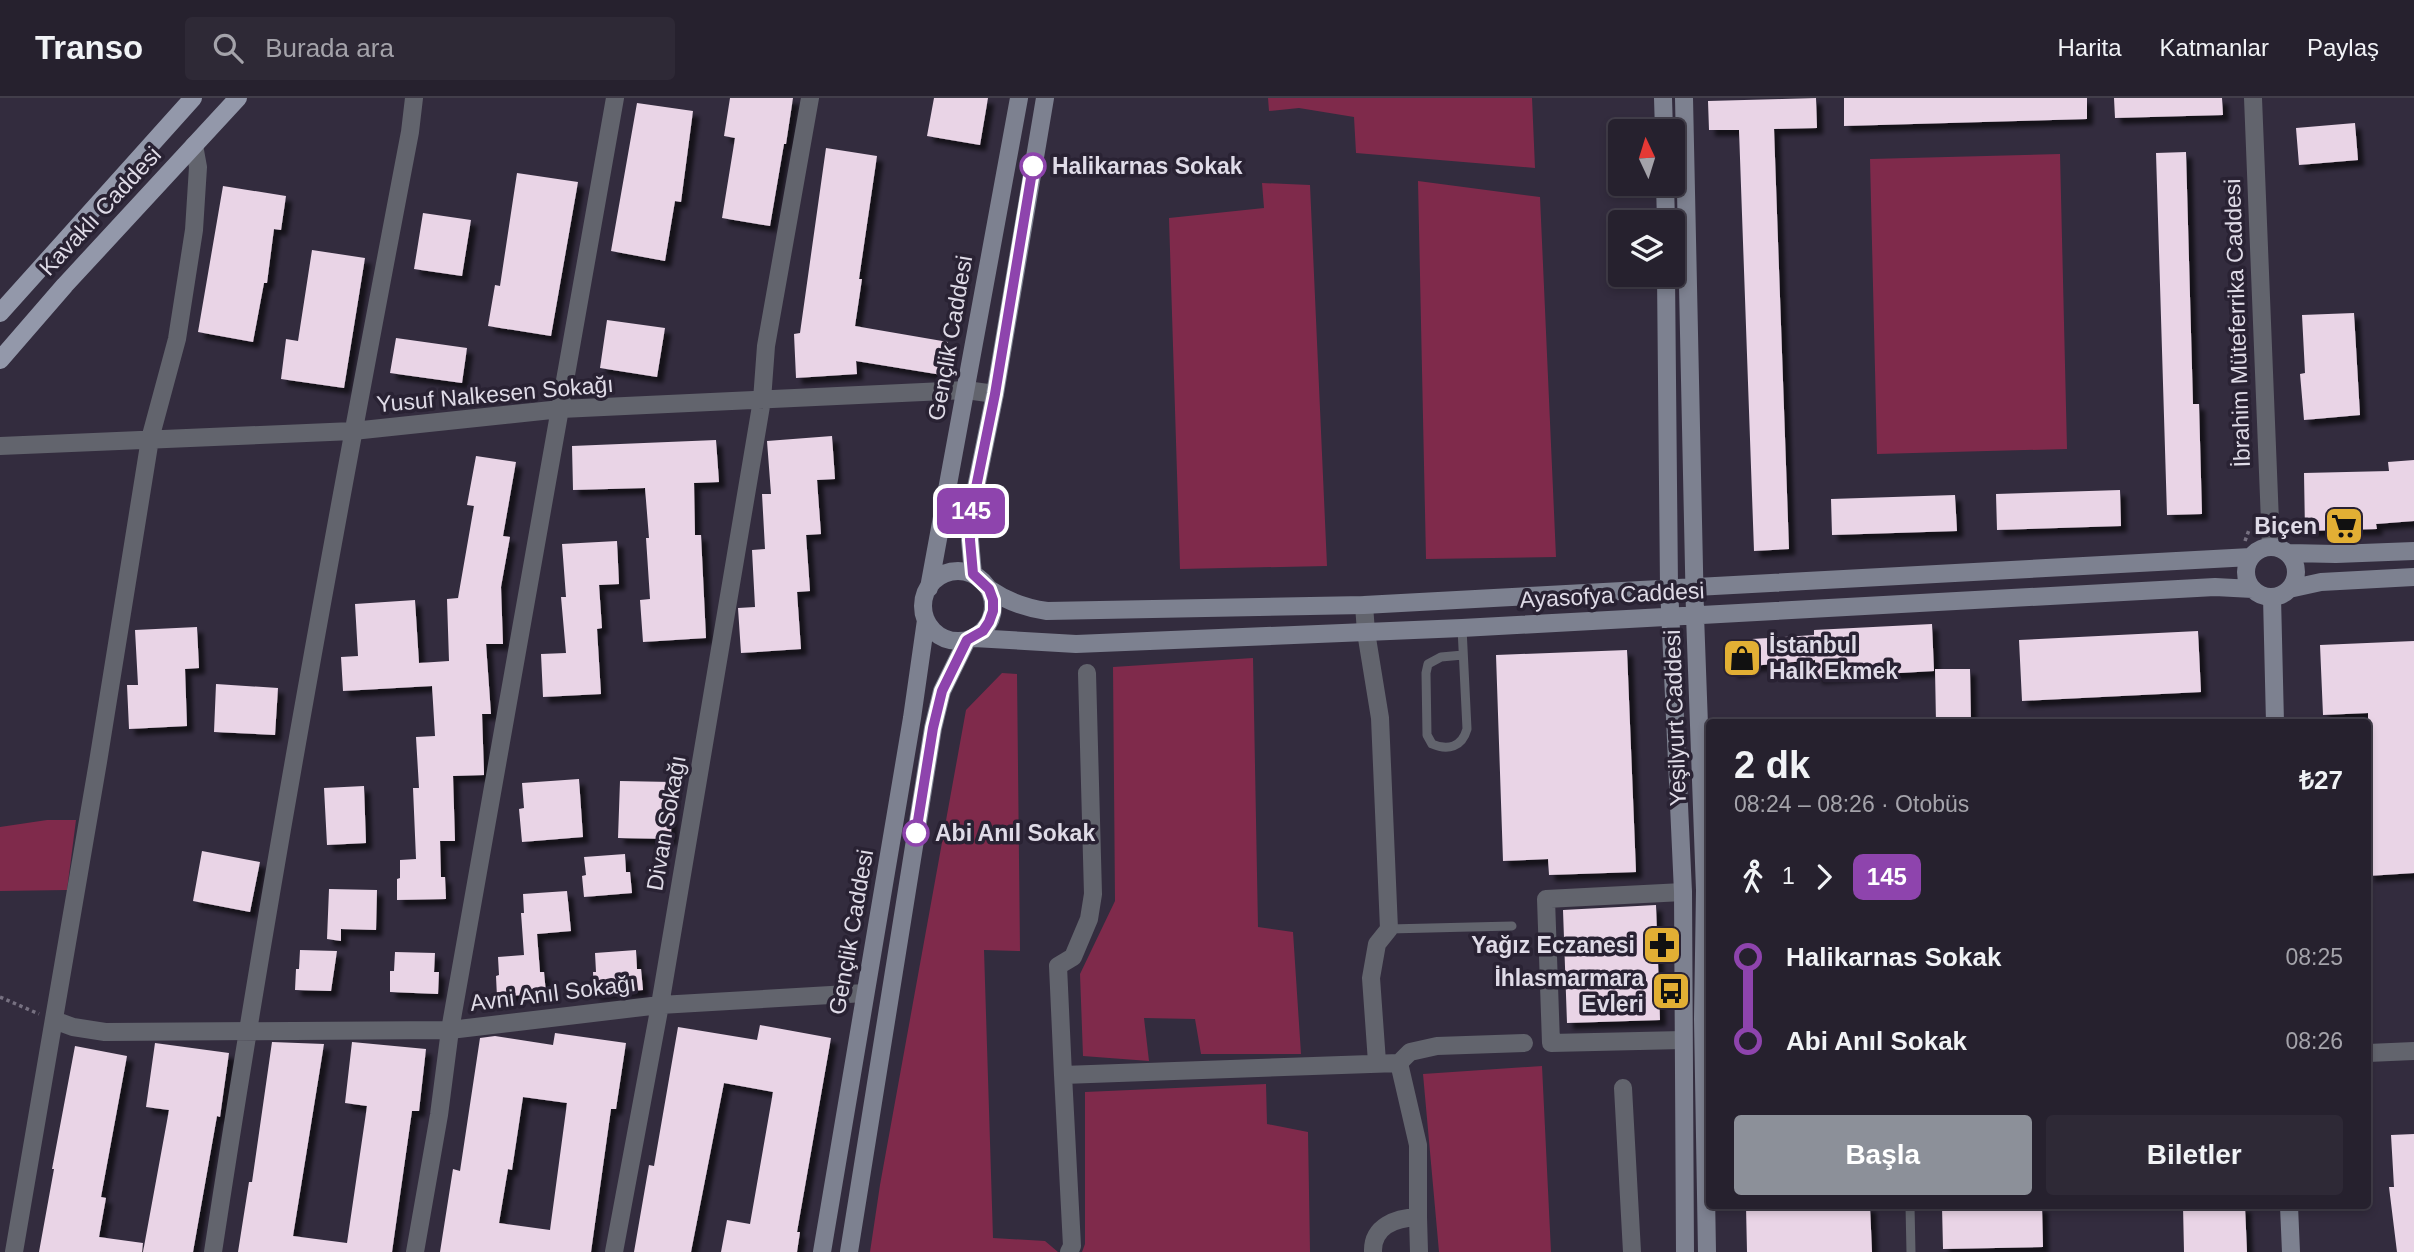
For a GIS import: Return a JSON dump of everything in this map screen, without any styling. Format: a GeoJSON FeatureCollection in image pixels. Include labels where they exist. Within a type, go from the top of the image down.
{"type":"FeatureCollection","features":[{"type":"Feature","properties":{"kind":"main road","name":"Kavaklı Caddesi"},"geometry":{"type":"LineString","coordinates":[[0,313],[193,98]]}},
{"type":"Feature","properties":{"kind":"main road","name":"Kavaklı Caddesi"},"geometry":{"type":"LineString","coordinates":[[0,360],[65,285],[238,98]]}},
{"type":"Feature","properties":{"kind":"main road","name":"Gençlik Caddesi"},"geometry":{"type":"LineString","coordinates":[[929,587],[1019,98]]}},
{"type":"Feature","properties":{"kind":"main road"},"geometry":{"type":"LineString","coordinates":[[973,574],[971,512],[995,394],[1045,98]]}},
{"type":"Feature","properties":{"kind":"main road"},"geometry":{"type":"LineString","coordinates":[[1663,98],[1664,119]]}},
{"type":"Feature","properties":{"kind":"main road","name":"Yeşilyurt Caddesi"},"geometry":{"type":"LineString","coordinates":[[1682,119],[1684,98]]}},
{"type":"Feature","properties":{"kind":"main road","name":"Yeşilyurt Caddesi"},"geometry":{"type":"LineString","coordinates":[[1681,196],[1706,848]]}},
{"type":"Feature","properties":{"kind":"main road","name":"Yeşilyurt Caddesi"},"geometry":{"type":"LineString","coordinates":[[1666,287],[1670,587],[1683,892],[1685,1252]]}},
{"type":"Feature","properties":{"kind":"main road"},"geometry":{"type":"LineString","coordinates":[[2289,553],[2297,575],[2289,589],[2272,597],[2259,594],[2253,589],[2246,573],[2250,557],[2257,551],[2271,547],[2289,553],[2414,551]]}},
{"type":"Feature","properties":{"kind":"main road","name":"Ayasofya Caddesi"},"geometry":{"type":"LineString","coordinates":[[989,589],[1005,601],[1047,611],[1364,604],[2250,557]]}},
{"type":"Feature","properties":{"kind":"main road"},"geometry":{"type":"LineString","coordinates":[[948,573],[973,574],[989,589],[993,600],[989,622],[983,631],[970,639],[951,640],[941,637],[926,620],[925,597],[929,587],[948,573]]}},
{"type":"Feature","properties":{"kind":"main road"},"geometry":{"type":"LineString","coordinates":[[2289,589],[2321,582],[2414,577]]}},
{"type":"Feature","properties":{"kind":"main road","name":"Ayasofya Caddesi"},"geometry":{"type":"LineString","coordinates":[[970,639],[1076,644],[1462,628],[2215,587],[2253,589]]}},
{"type":"Feature","properties":{"kind":"main road"},"geometry":{"type":"LineString","coordinates":[[2272,597],[2275,719]]}},
{"type":"Feature","properties":{"kind":"main road","name":"Gençlik Caddesi"},"geometry":{"type":"LineString","coordinates":[[821,1252],[912,718],[926,620]]}},
{"type":"Feature","properties":{"kind":"main road","name":"Gençlik Caddesi"},"geometry":{"type":"LineString","coordinates":[[849,1252],[933,728],[942,691],[970,639]]}},
{"type":"Feature","properties":{"kind":"main road"},"geometry":{"type":"LineString","coordinates":[[1683,892],[1706,890]]}},
{"type":"Feature","properties":{"kind":"main road","name":"Yeşilyurt Caddesi"},"geometry":{"type":"LineString","coordinates":[[1707,1209],[1707,1252]]}},
{"type":"Feature","properties":{"kind":"main road"},"geometry":{"type":"LineString","coordinates":[[2289,1209],[2291,1252]]}},
{"type":"Feature","properties":{"kind":"street"},"geometry":{"type":"LineString","coordinates":[[213,1252],[247,1030],[414,98]]}},
{"type":"Feature","properties":{"kind":"street"},"geometry":{"type":"LineString","coordinates":[[415,1252],[439,1115],[450,1030],[615,98]]}},
{"type":"Feature","properties":{"kind":"street","name":"Divan Sokağı"},"geometry":{"type":"LineString","coordinates":[[614,1252],[660,1005],[762,400],[766,346],[810,98]]}},
{"type":"Feature","properties":{"kind":"street","name":"İbrahim Müteferrika Caddesi"},"geometry":{"type":"LineString","coordinates":[[2253,98],[2271,547]]}},
{"type":"Feature","properties":{"kind":"street"},"geometry":{"type":"LineString","coordinates":[[14,1252],[150,439],[177,339],[194,230],[198,167],[194,145]]}},
{"type":"Feature","properties":{"kind":"street","name":"Yusuf Nalkesen Sokağı"},"geometry":{"type":"LineString","coordinates":[[0,446],[353,431],[561,409],[966,390],[995,394]]}},
{"type":"Feature","properties":{"kind":"street"},"geometry":{"type":"LineString","coordinates":[[1364,604],[1380,718],[1389,929],[1377,944],[1371,978],[1377,1062]]}},
{"type":"Feature","properties":{"kind":"street"},"geometry":{"type":"LineString","coordinates":[[1069,1252],[1072,1246],[1058,966],[1073,957],[1089,919],[1093,894],[1087,673]]}},
{"type":"Feature","properties":{"kind":"street"},"geometry":{"type":"LineString","coordinates":[[1683,892],[1546,898],[1551,1043],[1683,1040]]}},
{"type":"Feature","properties":{"kind":"street","name":"Avni Anıl Sokağı"},"geometry":{"type":"LineString","coordinates":[[54,1020],[73,1027],[105,1032],[450,1030],[660,1005],[865,993]]}},
{"type":"Feature","properties":{"kind":"street"},"geometry":{"type":"LineString","coordinates":[[1063,1075],[1399,1063],[1410,1052],[1437,1046],[1524,1044]]}},
{"type":"Feature","properties":{"kind":"street"},"geometry":{"type":"LineString","coordinates":[[2371,1053],[2414,1051]]}},
{"type":"Feature","properties":{"kind":"street"},"geometry":{"type":"LineString","coordinates":[[1399,1063],[1418,1145],[1419,1252]]}},
{"type":"Feature","properties":{"kind":"street"},"geometry":{"type":"LineString","coordinates":[[1623,1088],[1632,1252]]}},
{"type":"Feature","properties":{"kind":"street"},"geometry":{"type":"LineString","coordinates":[[1373,1252],[1373,1241],[1382,1228],[1399,1218],[1418,1217]]}},
{"type":"Feature","properties":{"kind":"lane"},"geometry":{"type":"LineString","coordinates":[[1462,628],[1467,729],[1465,738],[1459,744],[1450,748],[1438,747],[1432,744],[1427,735],[1428,664],[1441,657],[1463,655]]}},
{"type":"Feature","properties":{"kind":"lane"},"geometry":{"type":"LineString","coordinates":[[1389,929],[1512,926]]}},
{"type":"Feature","properties":{"kind":"lane"},"geometry":{"type":"LineString","coordinates":[[1910,1209],[1911,1252]]}},
{"type":"Feature","properties":{"kind":"path"},"geometry":{"type":"LineString","coordinates":[[0,997],[54,1020]]}},
{"type":"Feature","properties":{"kind":"shaded area"},"geometry":{"type":"Polygon","coordinates":[[[1268,98],[1532,98],[1535,168],[1356,153],[1354,117],[1299,108],[1269,111],[1268,98]]]}},
{"type":"Feature","properties":{"kind":"shaded area"},"geometry":{"type":"Polygon","coordinates":[[[2060,154],[2067,449],[1877,454],[1870,159],[2060,154]]]}},
{"type":"Feature","properties":{"kind":"shaded area"},"geometry":{"type":"Polygon","coordinates":[[[1418,181],[1540,197],[1556,557],[1426,559],[1418,181]]]}},
{"type":"Feature","properties":{"kind":"shaded area"},"geometry":{"type":"Polygon","coordinates":[[[1262,183],[1310,185],[1327,566],[1180,569],[1169,218],[1264,208],[1262,183]]]}},
{"type":"Feature","properties":{"kind":"shaded area"},"geometry":{"type":"Polygon","coordinates":[[[1253,658],[1258,927],[1293,932],[1301,1054],[1201,1054],[1195,1019],[1144,1018],[1149,1061],[1083,1056],[1080,974],[1115,901],[1113,667],[1253,658]]]}},
{"type":"Feature","properties":{"kind":"shaded area"},"geometry":{"type":"Polygon","coordinates":[[[1002,673],[1017,674],[1020,951],[984,950],[993,1238],[1045,1241],[1058,1252],[870,1252],[966,710],[1002,673]]]}},
{"type":"Feature","properties":{"kind":"shaded area"},"geometry":{"type":"Polygon","coordinates":[[[47,820],[76,820],[67,890],[0,891],[0,827],[47,820]]]}},
{"type":"Feature","properties":{"kind":"shaded area"},"geometry":{"type":"Polygon","coordinates":[[[1542,1066],[1551,1252],[1439,1252],[1423,1074],[1542,1066]]]}},
{"type":"Feature","properties":{"kind":"shaded area"},"geometry":{"type":"Polygon","coordinates":[[[1266,1084],[1267,1124],[1308,1132],[1310,1252],[1082,1252],[1085,1244],[1085,1092],[1266,1084]]]}},
{"type":"Feature","properties":{"kind":"building"},"geometry":{"type":"Polygon","coordinates":[[[730,98],[793,98],[770,226],[722,218],[735,138],[724,136],[730,98]]]}},
{"type":"Feature","properties":{"kind":"building"},"geometry":{"type":"Polygon","coordinates":[[[934,98],[988,98],[980,145],[927,136],[934,98]]]}},
{"type":"Feature","properties":{"kind":"building"},"geometry":{"type":"Polygon","coordinates":[[[1816,98],[1817,128],[1774,129],[1789,549],[1754,551],[1739,130],[1709,130],[1708,101],[1816,98]]]}},
{"type":"Feature","properties":{"kind":"building"},"geometry":{"type":"Polygon","coordinates":[[[1844,98],[2087,98],[2087,119],[1844,126],[1844,98]]]}},
{"type":"Feature","properties":{"kind":"building"},"geometry":{"type":"Polygon","coordinates":[[[2114,98],[2222,98],[2223,115],[2115,118],[2114,98]]]}},
{"type":"Feature","properties":{"kind":"building"},"geometry":{"type":"Polygon","coordinates":[[[637,103],[693,111],[681,202],[675,201],[665,261],[611,251],[637,103]]]}},
{"type":"Feature","properties":{"kind":"building"},"geometry":{"type":"Polygon","coordinates":[[[2355,123],[2358,160],[2299,165],[2296,128],[2355,123]]]}},
{"type":"Feature","properties":{"kind":"building"},"geometry":{"type":"Polygon","coordinates":[[[826,148],[877,156],[855,326],[948,342],[942,375],[856,361],[857,374],[796,378],[794,334],[800,333],[826,148]]]}},
{"type":"Feature","properties":{"kind":"building"},"geometry":{"type":"Polygon","coordinates":[[[2186,152],[2193,404],[2199,404],[2202,514],[2167,515],[2156,153],[2186,152]]]}},
{"type":"Feature","properties":{"kind":"building"},"geometry":{"type":"Polygon","coordinates":[[[517,173],[578,182],[551,336],[488,326],[495,285],[500,286],[517,173]]]}},
{"type":"Feature","properties":{"kind":"building"},"geometry":{"type":"Polygon","coordinates":[[[223,186],[286,196],[281,230],[274,229],[267,283],[264,283],[253,342],[198,332],[223,186]]]}},
{"type":"Feature","properties":{"kind":"building"},"geometry":{"type":"Polygon","coordinates":[[[423,213],[471,220],[462,276],[414,269],[423,213]]]}},
{"type":"Feature","properties":{"kind":"building"},"geometry":{"type":"Polygon","coordinates":[[[312,250],[365,258],[344,388],[281,379],[286,339],[298,341],[312,250]]]}},
{"type":"Feature","properties":{"kind":"building"},"geometry":{"type":"Polygon","coordinates":[[[2354,313],[2360,415],[2304,420],[2300,374],[2305,373],[2302,315],[2354,313]]]}},
{"type":"Feature","properties":{"kind":"building"},"geometry":{"type":"Polygon","coordinates":[[[607,320],[665,328],[657,377],[600,368],[607,320]]]}},
{"type":"Feature","properties":{"kind":"building"},"geometry":{"type":"Polygon","coordinates":[[[396,338],[467,348],[462,383],[390,373],[396,338]]]}},
{"type":"Feature","properties":{"kind":"building"},"geometry":{"type":"Polygon","coordinates":[[[832,436],[835,479],[817,480],[821,534],[806,535],[810,591],[797,592],[801,649],[741,653],[738,608],[755,607],[752,550],[765,549],[762,494],[771,494],[767,441],[832,436]]]}},
{"type":"Feature","properties":{"kind":"building"},"geometry":{"type":"Polygon","coordinates":[[[716,440],[719,482],[694,483],[695,535],[701,535],[706,638],[643,642],[640,600],[650,599],[645,488],[573,490],[572,446],[716,440]]]}},
{"type":"Feature","properties":{"kind":"building"},"geometry":{"type":"Polygon","coordinates":[[[476,456],[516,462],[503,536],[510,537],[501,587],[503,644],[486,644],[491,714],[482,714],[484,775],[453,776],[455,841],[440,841],[441,877],[445,877],[446,899],[397,900],[400,860],[416,859],[413,788],[419,788],[416,737],[435,736],[432,686],[343,691],[341,657],[358,656],[355,604],[415,600],[419,663],[449,661],[447,599],[458,598],[474,506],[467,505],[476,456]]]}},
{"type":"Feature","properties":{"kind":"building"},"geometry":{"type":"Polygon","coordinates":[[[2414,460],[2414,521],[2376,524],[2377,529],[2305,531],[2304,473],[2389,471],[2388,462],[2414,460]]]}},
{"type":"Feature","properties":{"kind":"building"},"geometry":{"type":"Polygon","coordinates":[[[2120,490],[2121,526],[1997,530],[1996,494],[2120,490]]]}},
{"type":"Feature","properties":{"kind":"building"},"geometry":{"type":"Polygon","coordinates":[[[1955,495],[1957,531],[1832,535],[1831,499],[1955,495]]]}},
{"type":"Feature","properties":{"kind":"building"},"geometry":{"type":"Polygon","coordinates":[[[617,541],[619,584],[599,585],[602,628],[597,629],[601,694],[543,697],[541,654],[566,653],[561,597],[566,597],[562,544],[617,541]]]}},
{"type":"Feature","properties":{"kind":"building"},"geometry":{"type":"Polygon","coordinates":[[[1932,624],[1934,671],[1816,678],[1815,660],[1752,666],[1752,670],[1731,672],[1732,646],[1752,645],[1752,639],[1814,635],[1814,630],[1932,624]]]}},
{"type":"Feature","properties":{"kind":"building"},"geometry":{"type":"Polygon","coordinates":[[[197,627],[199,668],[185,669],[187,726],[129,729],[127,685],[138,685],[135,630],[197,627]]]}},
{"type":"Feature","properties":{"kind":"building"},"geometry":{"type":"Polygon","coordinates":[[[2198,631],[2201,692],[2022,701],[2019,640],[2198,631]]]}},
{"type":"Feature","properties":{"kind":"building"},"geometry":{"type":"Polygon","coordinates":[[[2414,641],[2414,873],[2371,876],[2371,719],[2368,719],[2368,713],[2323,715],[2320,645],[2414,641]]]}},
{"type":"Feature","properties":{"kind":"building"},"geometry":{"type":"Polygon","coordinates":[[[1627,650],[1636,872],[1549,875],[1548,859],[1503,861],[1496,655],[1627,650]]]}},
{"type":"Feature","properties":{"kind":"building"},"geometry":{"type":"Polygon","coordinates":[[[1935,669],[1970,669],[1971,719],[1936,719],[1935,669]]]}},
{"type":"Feature","properties":{"kind":"building"},"geometry":{"type":"Polygon","coordinates":[[[216,684],[278,688],[275,735],[214,732],[216,684]]]}},
{"type":"Feature","properties":{"kind":"building"},"geometry":{"type":"Polygon","coordinates":[[[579,779],[583,837],[522,842],[519,809],[524,808],[522,783],[579,779]]]}},
{"type":"Feature","properties":{"kind":"building"},"geometry":{"type":"Polygon","coordinates":[[[620,781],[672,782],[671,839],[618,838],[620,781]]]}},
{"type":"Feature","properties":{"kind":"building"},"geometry":{"type":"Polygon","coordinates":[[[364,786],[366,843],[327,845],[324,788],[364,786]]]}},
{"type":"Feature","properties":{"kind":"building"},"geometry":{"type":"Polygon","coordinates":[[[202,851],[260,862],[250,912],[193,901],[202,851]]]}},
{"type":"Feature","properties":{"kind":"building"},"geometry":{"type":"Polygon","coordinates":[[[625,854],[626,872],[630,872],[632,893],[584,897],[584,857],[625,854]]]}},
{"type":"Feature","properties":{"kind":"building"},"geometry":{"type":"Polygon","coordinates":[[[329,889],[377,890],[376,930],[341,929],[341,941],[327,939],[329,889]]]}},
{"type":"Feature","properties":{"kind":"building"},"geometry":{"type":"Polygon","coordinates":[[[567,891],[571,931],[537,934],[540,972],[544,972],[546,993],[497,997],[498,957],[524,955],[521,913],[524,913],[523,894],[567,891]]]}},
{"type":"Feature","properties":{"kind":"building"},"geometry":{"type":"Polygon","coordinates":[[[1656,905],[1660,1020],[1567,1023],[1563,910],[1656,905]]]}},
{"type":"Feature","properties":{"kind":"building"},"geometry":{"type":"Polygon","coordinates":[[[300,950],[337,951],[331,991],[295,990],[300,950]]]}},
{"type":"Feature","properties":{"kind":"building"},"geometry":{"type":"Polygon","coordinates":[[[636,950],[637,969],[641,969],[643,990],[594,994],[595,953],[636,950]]]}},
{"type":"Feature","properties":{"kind":"building"},"geometry":{"type":"Polygon","coordinates":[[[395,952],[435,953],[434,972],[439,972],[438,994],[390,992],[390,971],[394,971],[395,952]]]}},
{"type":"Feature","properties":{"kind":"building"},"geometry":{"type":"Polygon","coordinates":[[[760,1025],[831,1038],[797,1232],[800,1232],[797,1252],[721,1252],[727,1220],[750,1224],[773,1092],[724,1083],[691,1252],[634,1252],[649,1165],[654,1166],[678,1027],[757,1040],[760,1025]]]}},
{"type":"Feature","properties":{"kind":"building"},"geometry":{"type":"Polygon","coordinates":[[[555,1033],[626,1043],[616,1109],[611,1109],[591,1252],[440,1252],[453,1169],[460,1171],[480,1038],[495,1036],[553,1045],[555,1033]],[[523,1097],[512,1170],[508,1169],[499,1223],[550,1230],[567,1103],[523,1097]]]}},
{"type":"Feature","properties":{"kind":"building"},"geometry":{"type":"Polygon","coordinates":[[[272,1042],[324,1044],[293,1236],[347,1243],[367,1106],[345,1103],[352,1042],[426,1049],[419,1111],[412,1111],[392,1252],[238,1252],[249,1182],[252,1182],[272,1042]]]}},
{"type":"Feature","properties":{"kind":"building"},"geometry":{"type":"Polygon","coordinates":[[[155,1043],[229,1053],[220,1117],[217,1116],[193,1252],[143,1252],[169,1110],[146,1107],[155,1043]]]}},
{"type":"Feature","properties":{"kind":"building"},"geometry":{"type":"Polygon","coordinates":[[[75,1046],[127,1056],[101,1197],[106,1198],[99,1237],[143,1243],[142,1252],[39,1252],[75,1046]]]}},
{"type":"Feature","properties":{"kind":"building"},"geometry":{"type":"Polygon","coordinates":[[[2414,1134],[2414,1252],[2397,1252],[2389,1187],[2394,1187],[2391,1135],[2414,1134]]]}},
{"type":"Feature","properties":{"kind":"building"},"geometry":{"type":"Polygon","coordinates":[[[1746,1209],[1870,1209],[1872,1252],[1747,1252],[1746,1209]]]}},
{"type":"Feature","properties":{"kind":"building"},"geometry":{"type":"Polygon","coordinates":[[[1942,1209],[2042,1209],[2043,1247],[1943,1249],[1942,1209]]]}},
{"type":"Feature","properties":{"kind":"building"},"geometry":{"type":"Polygon","coordinates":[[[2183,1209],[2245,1209],[2247,1252],[2184,1252],[2183,1209]]]}},
{"type":"Feature","properties":{"kind":"bus line","name":"145"},"geometry":{"type":"LineString","coordinates":[[916,833],[933,728],[942,691],[967,640],[983,631],[993,611],[989,589],[973,574],[971,512],[995,394],[1033,166]]}},
{"type":"Feature","properties":{"kind":"place","name":"Halikarnas Sokak"},"geometry":{"type":"Point","coordinates":[1033,166]}},
{"type":"Feature","properties":{"kind":"place","name":"Biçen"},"geometry":{"type":"Point","coordinates":[2344,526]}},
{"type":"Feature","properties":{"kind":"place","name":"İstanbul Halk Ekmek"},"geometry":{"type":"Point","coordinates":[1742,658]}},
{"type":"Feature","properties":{"kind":"place","name":"Abi Anıl Sokak"},"geometry":{"type":"Point","coordinates":[916,833]}},
{"type":"Feature","properties":{"kind":"place","name":"Yağız Eczanesi"},"geometry":{"type":"Point","coordinates":[1662,945]}},
{"type":"Feature","properties":{"kind":"place","name":"İhlasmarmara Evleri"},"geometry":{"type":"Point","coordinates":[1671,991]}}]}
